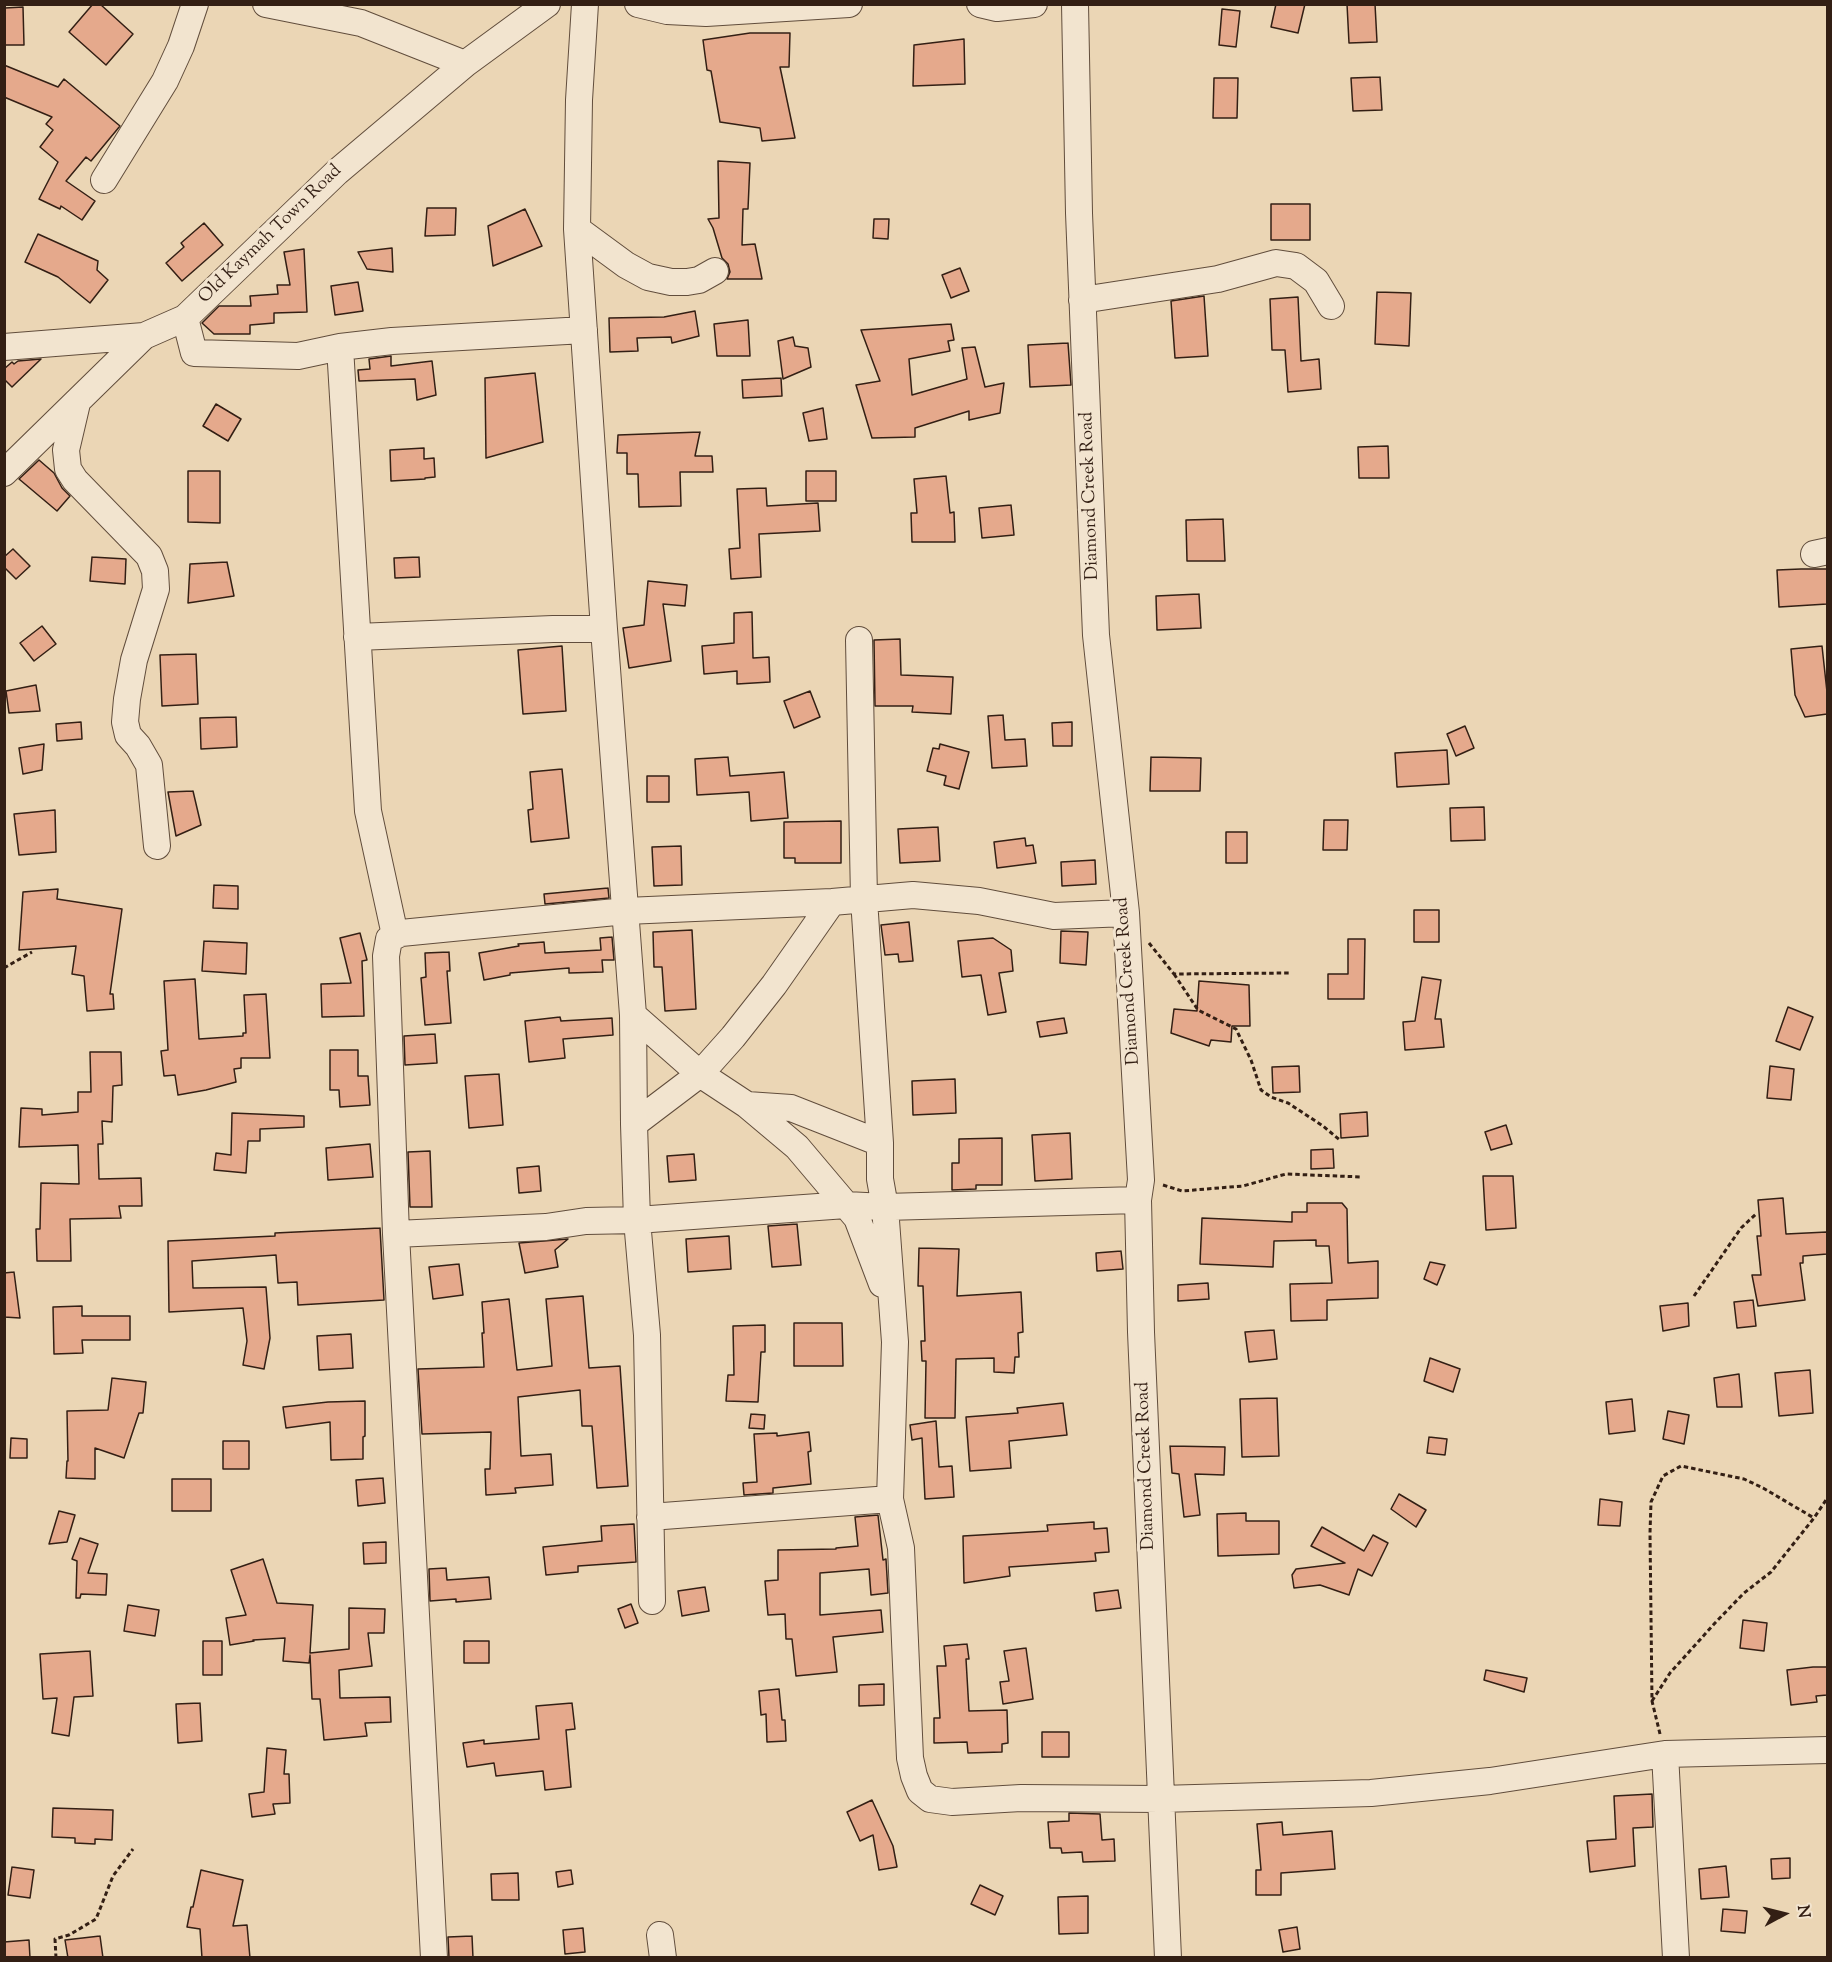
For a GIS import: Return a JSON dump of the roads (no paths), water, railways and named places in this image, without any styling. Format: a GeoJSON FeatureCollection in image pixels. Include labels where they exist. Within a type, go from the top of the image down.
{"type":"FeatureCollection","features":[{"type":"Feature","properties":{"kind":"street"},"geometry":{"type":"LineString","coordinates":[[104,180],[165,81],[181,46],[195,4]]}},
{"type":"Feature","properties":{"kind":"street"},"geometry":{"type":"LineString","coordinates":[[266,4],[362,23],[465,64]]}},
{"type":"Feature","properties":{"kind":"street","name":"Old Kaymah Town Road"},"geometry":{"type":"LineString","coordinates":[[4,473],[144,336],[184,318],[337,171],[465,64],[547,4]]}},
{"type":"Feature","properties":{"kind":"street"},"geometry":{"type":"LineString","coordinates":[[585,4],[579,100],[578,229],[604,629],[633,1016],[638,1220],[647,1335],[652,1601]]}},
{"type":"Feature","properties":{"kind":"street"},"geometry":{"type":"LineString","coordinates":[[638,4],[667,11],[706,13],[849,4]]}},
{"type":"Feature","properties":{"kind":"street"},"geometry":{"type":"LineString","coordinates":[[980,4],[997,8],[1034,4]]}},
{"type":"Feature","properties":{"kind":"street","name":"Diamond Creek Road"},"geometry":{"type":"LineString","coordinates":[[1075,4],[1078,201],[1096,635],[1126,913],[1139,1190],[1141,1332],[1168,1958]]}},
{"type":"Feature","properties":{"kind":"street"},"geometry":{"type":"LineString","coordinates":[[578,229],[626,265],[648,277],[671,282],[687,282],[699,280],[715,271]]}},
{"type":"Feature","properties":{"kind":"street"},"geometry":{"type":"LineString","coordinates":[[1082,300],[1218,279],[1276,263],[1296,266],[1316,281],[1331,306]]}},
{"type":"Feature","properties":{"kind":"street"},"geometry":{"type":"LineString","coordinates":[[184,318],[194,353],[298,356],[340,347],[392,341],[584,330]]}},
{"type":"Feature","properties":{"kind":"street"},"geometry":{"type":"LineString","coordinates":[[4,347],[144,336]]}},
{"type":"Feature","properties":{"kind":"street"},"geometry":{"type":"LineString","coordinates":[[340,347],[368,811],[395,935]]}},
{"type":"Feature","properties":{"kind":"street"},"geometry":{"type":"LineString","coordinates":[[78,402],[66,450],[68,469],[75,480],[149,556],[155,571],[156,589],[134,660],[125,722],[128,735],[150,765],[157,846]]}},
{"type":"Feature","properties":{"kind":"street"},"geometry":{"type":"LineString","coordinates":[[357,637],[604,629]]}},
{"type":"Feature","properties":{"kind":"street"},"geometry":{"type":"LineString","coordinates":[[860,640],[864,899],[880,1143],[880,1179],[885,1207],[895,1342],[890,1499],[902,1557],[909,1758],[920,1791],[930,1799],[952,1802],[1057,1797],[1160,1799],[1371,1793],[1490,1781],[1665,1754],[1827,1750]]}},
{"type":"Feature","properties":{"kind":"street"},"geometry":{"type":"LineString","coordinates":[[434,1958],[396,1234],[386,956],[389,939],[395,935],[626,911],[832,902],[913,895],[980,901],[1054,916],[1126,913]]}},
{"type":"Feature","properties":{"kind":"street"},"geometry":{"type":"LineString","coordinates":[[634,1124],[700,1074],[734,1037],[774,985],[832,902]]}},
{"type":"Feature","properties":{"kind":"street"},"geometry":{"type":"LineString","coordinates":[[633,1016],[700,1074],[747,1105],[797,1147],[857,1218],[881,1277],[895,1342]]}},
{"type":"Feature","properties":{"kind":"street"},"geometry":{"type":"LineString","coordinates":[[747,1105],[791,1107],[880,1143]]}},
{"type":"Feature","properties":{"kind":"street"},"geometry":{"type":"LineString","coordinates":[[396,1234],[546,1227],[586,1221],[638,1220],[846,1205],[885,1207],[1139,1190]]}},
{"type":"Feature","properties":{"kind":"street"},"geometry":{"type":"LineString","coordinates":[[650,1517],[890,1499]]}},
{"type":"Feature","properties":{"kind":"street"},"geometry":{"type":"LineString","coordinates":[[1665,1754],[1676,1958]]}}]}
